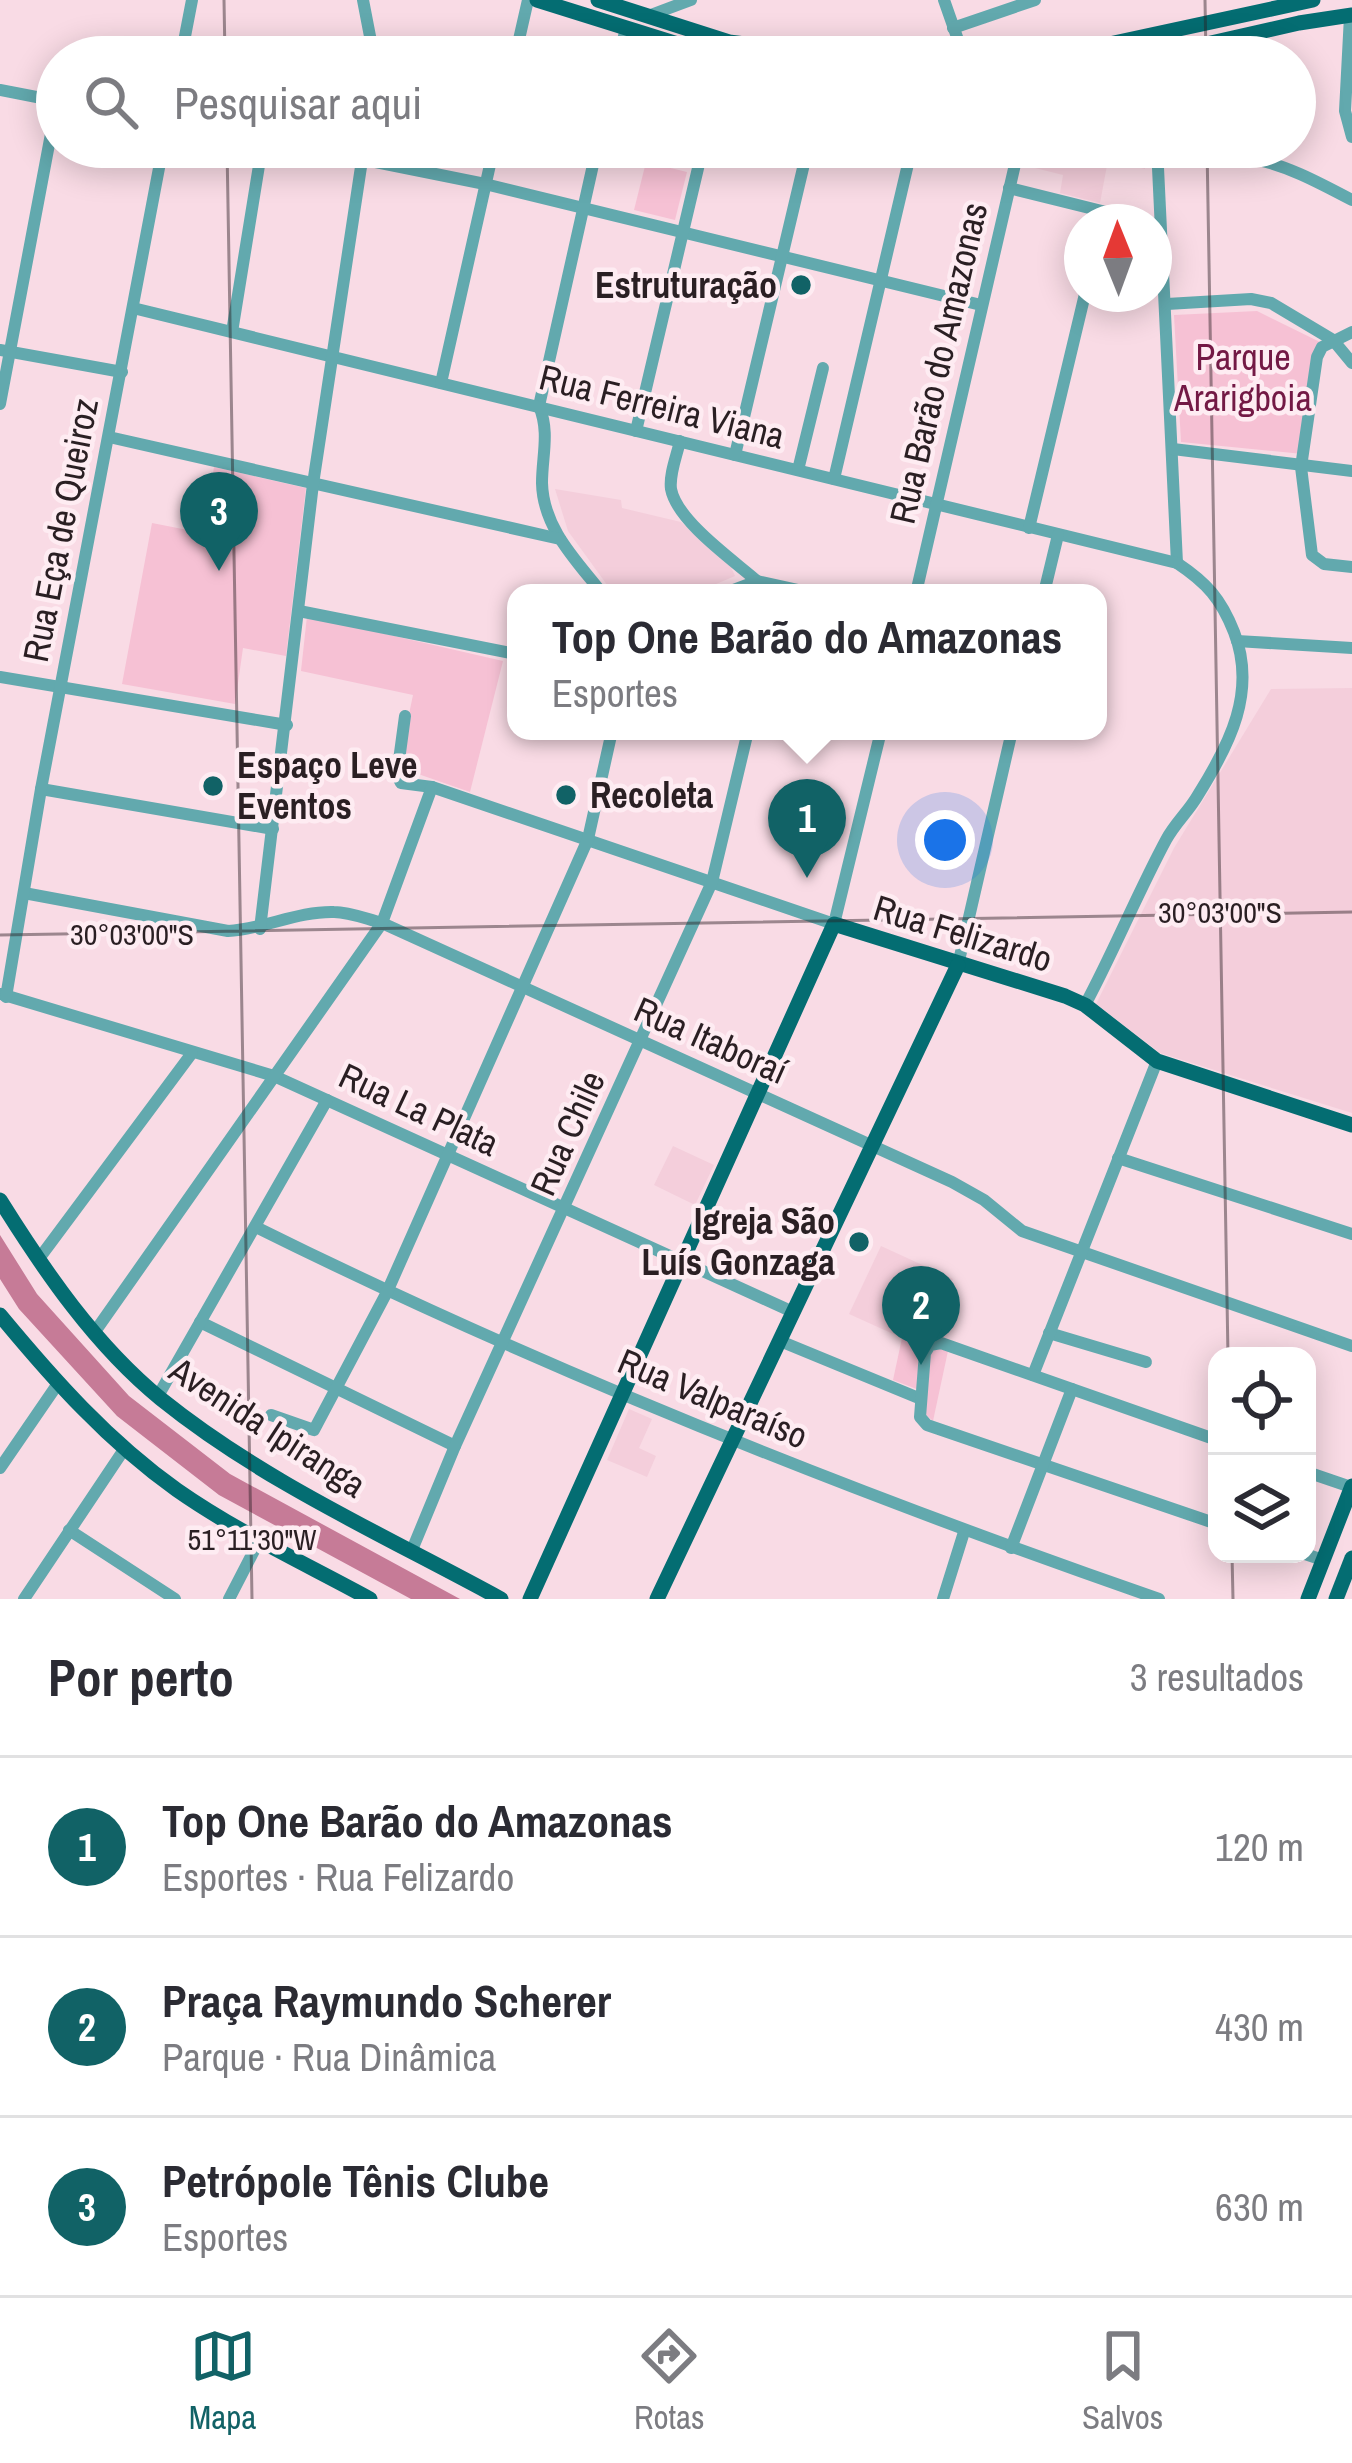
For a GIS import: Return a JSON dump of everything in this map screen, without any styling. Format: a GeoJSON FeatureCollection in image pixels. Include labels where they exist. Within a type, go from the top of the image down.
{"type":"FeatureCollection","features":[{"type":"Feature","properties":{"kind":"main road"},"geometry":{"type":"LineString","coordinates":[[533,0],[659,36]]}},
{"type":"Feature","properties":{"kind":"main road"},"geometry":{"type":"LineString","coordinates":[[598,0],[691,36]]}},
{"type":"Feature","properties":{"kind":"main road"},"geometry":{"type":"LineString","coordinates":[[1142,36],[1313,0]]}},
{"type":"Feature","properties":{"kind":"main road"},"geometry":{"type":"LineString","coordinates":[[1242,36],[1351,15]]}},
{"type":"Feature","properties":{"kind":"main road"},"geometry":{"type":"LineString","coordinates":[[530,1599],[834,924]]}},
{"type":"Feature","properties":{"kind":"main road","name":"Rua Felizardo"},"geometry":{"type":"LineString","coordinates":[[834,924],[1085,1005],[1157,1061],[1352,1125]]}},
{"type":"Feature","properties":{"kind":"main road"},"geometry":{"type":"LineString","coordinates":[[657,1599],[958,965]]}},
{"type":"Feature","properties":{"kind":"main road","name":"Avenida Ipiranga"},"geometry":{"type":"LineString","coordinates":[[0,1200],[94,1333],[158,1396],[295,1491],[501,1599]]}},
{"type":"Feature","properties":{"kind":"main road"},"geometry":{"type":"LineString","coordinates":[[0,1315],[57,1385],[124,1448],[178,1490],[370,1599]]}},
{"type":"Feature","properties":{"kind":"main road"},"geometry":{"type":"LineString","coordinates":[[1308,1599],[1352,1486]]}},
{"type":"Feature","properties":{"kind":"main road"},"geometry":{"type":"LineString","coordinates":[[1336,1599],[1352,1558]]}},
{"type":"Feature","properties":{"kind":"street"},"geometry":{"type":"LineString","coordinates":[[185,36],[192,0]]}},
{"type":"Feature","properties":{"kind":"street"},"geometry":{"type":"LineString","coordinates":[[363,0],[370,36]]}},
{"type":"Feature","properties":{"kind":"street"},"geometry":{"type":"LineString","coordinates":[[522,36],[533,0]]}},
{"type":"Feature","properties":{"kind":"street"},"geometry":{"type":"LineString","coordinates":[[649,16],[690,0]]}},
{"type":"Feature","properties":{"kind":"street"},"geometry":{"type":"LineString","coordinates":[[944,0],[956,36]]}},
{"type":"Feature","properties":{"kind":"street"},"geometry":{"type":"LineString","coordinates":[[953,28],[1035,0]]}},
{"type":"Feature","properties":{"kind":"street"},"geometry":{"type":"LineString","coordinates":[[1351,15],[1345,67],[1352,137]]}},
{"type":"Feature","properties":{"kind":"street"},"geometry":{"type":"LineString","coordinates":[[624,36],[626,28]]}},
{"type":"Feature","properties":{"kind":"street"},"geometry":{"type":"LineString","coordinates":[[0,90],[36,97]]}},
{"type":"Feature","properties":{"kind":"street"},"geometry":{"type":"LineString","coordinates":[[0,404],[5,351],[43,168]]}},
{"type":"Feature","properties":{"kind":"street","name":"Rua Eça de Queiroz"},"geometry":{"type":"LineString","coordinates":[[2,996],[159,168]]}},
{"type":"Feature","properties":{"kind":"street"},"geometry":{"type":"LineString","coordinates":[[232,332],[259,168]]}},
{"type":"Feature","properties":{"kind":"street"},"geometry":{"type":"LineString","coordinates":[[260,929],[314,484],[361,168]]}},
{"type":"Feature","properties":{"kind":"street"},"geometry":{"type":"LineString","coordinates":[[422,168],[981,305]]}},
{"type":"Feature","properties":{"kind":"street"},"geometry":{"type":"LineString","coordinates":[[441,383],[489,168]]}},
{"type":"Feature","properties":{"kind":"street"},"geometry":{"type":"LineString","coordinates":[[592,168],[538,406],[546,423],[542,486],[547,516],[595,584]]}},
{"type":"Feature","properties":{"kind":"street"},"geometry":{"type":"LineString","coordinates":[[636,431],[698,168]]}},
{"type":"Feature","properties":{"kind":"street"},"geometry":{"type":"LineString","coordinates":[[735,455],[803,168]]}},
{"type":"Feature","properties":{"kind":"street"},"geometry":{"type":"LineString","coordinates":[[834,479],[907,168]]}},
{"type":"Feature","properties":{"kind":"street","name":"Rua Barão do Amazonas"},"geometry":{"type":"LineString","coordinates":[[918,584],[1014,168]]}},
{"type":"Feature","properties":{"kind":"street"},"geometry":{"type":"LineString","coordinates":[[1155,204],[1157,168]]}},
{"type":"Feature","properties":{"kind":"street"},"geometry":{"type":"LineString","coordinates":[[1289,168],[1352,200]]}},
{"type":"Feature","properties":{"kind":"street"},"geometry":{"type":"LineString","coordinates":[[1009,188],[1064,205]]}},
{"type":"Feature","properties":{"kind":"street"},"geometry":{"type":"LineString","coordinates":[[1172,304],[1251,299],[1288,311],[1333,340],[1352,363]]}},
{"type":"Feature","properties":{"kind":"street","name":"Rua Ferreira Viana"},"geometry":{"type":"LineString","coordinates":[[133,308],[1178,563]]}},
{"type":"Feature","properties":{"kind":"street"},"geometry":{"type":"LineString","coordinates":[[1029,528],[1081,312]]}},
{"type":"Feature","properties":{"kind":"street"},"geometry":{"type":"LineString","coordinates":[[1085,1005],[1172,829],[1198,796],[1236,719],[1245,675],[1222,602],[1204,580],[1178,563],[1167,312]]}},
{"type":"Feature","properties":{"kind":"street"},"geometry":{"type":"LineString","coordinates":[[1352,332],[1322,347],[1313,372],[1301,467],[1315,561],[1352,566]]}},
{"type":"Feature","properties":{"kind":"street"},"geometry":{"type":"LineString","coordinates":[[5,351],[122,372]]}},
{"type":"Feature","properties":{"kind":"street"},"geometry":{"type":"LineString","coordinates":[[798,470],[823,368]]}},
{"type":"Feature","properties":{"kind":"street"},"geometry":{"type":"LineString","coordinates":[[109,437],[560,539]]}},
{"type":"Feature","properties":{"kind":"street"},"geometry":{"type":"LineString","coordinates":[[680,441],[671,477],[677,504],[757,581],[771,584]]}},
{"type":"Feature","properties":{"kind":"street"},"geometry":{"type":"LineString","coordinates":[[1173,449],[1352,471]]}},
{"type":"Feature","properties":{"kind":"street"},"geometry":{"type":"LineString","coordinates":[[1046,584],[1058,535]]}},
{"type":"Feature","properties":{"kind":"street"},"geometry":{"type":"LineString","coordinates":[[749,584],[757,581]]}},
{"type":"Feature","properties":{"kind":"street"},"geometry":{"type":"LineString","coordinates":[[299,611],[507,652]]}},
{"type":"Feature","properties":{"kind":"street"},"geometry":{"type":"LineString","coordinates":[[1237,641],[1352,648]]}},
{"type":"Feature","properties":{"kind":"street"},"geometry":{"type":"LineString","coordinates":[[0,677],[286,724]]}},
{"type":"Feature","properties":{"kind":"street","name":"Rua Felizardo"},"geometry":{"type":"LineString","coordinates":[[405,716],[398,780],[432,787],[834,924]]}},
{"type":"Feature","properties":{"kind":"street"},"geometry":{"type":"LineString","coordinates":[[271,1415],[314,1430],[387,1292],[588,839],[610,740]]}},
{"type":"Feature","properties":{"kind":"street","name":"Rua Chile"},"geometry":{"type":"LineString","coordinates":[[412,1550],[712,882],[746,740]]}},
{"type":"Feature","properties":{"kind":"street"},"geometry":{"type":"LineString","coordinates":[[834,924],[879,740]]}},
{"type":"Feature","properties":{"kind":"street"},"geometry":{"type":"LineString","coordinates":[[958,965],[1010,740]]}},
{"type":"Feature","properties":{"kind":"street"},"geometry":{"type":"LineString","coordinates":[[94,1333],[382,923],[432,787]]}},
{"type":"Feature","properties":{"kind":"street"},"geometry":{"type":"LineString","coordinates":[[41,789],[273,829]]}},
{"type":"Feature","properties":{"kind":"street","name":"Rua Itaboraí"},"geometry":{"type":"LineString","coordinates":[[24,893],[228,931],[260,929],[309,913],[339,911],[382,923],[984,1199],[1022,1231],[1352,1346]]}},
{"type":"Feature","properties":{"kind":"street","name":"Rua La Plata"},"geometry":{"type":"LineString","coordinates":[[2,996],[274,1076],[793,1312]]}},
{"type":"Feature","properties":{"kind":"street"},"geometry":{"type":"LineString","coordinates":[[38,1260],[192,1053]]}},
{"type":"Feature","properties":{"kind":"street"},"geometry":{"type":"LineString","coordinates":[[1033,1375],[1157,1061]]}},
{"type":"Feature","properties":{"kind":"street"},"geometry":{"type":"LineString","coordinates":[[158,1396],[327,1100]]}},
{"type":"Feature","properties":{"kind":"street"},"geometry":{"type":"LineString","coordinates":[[1118,1158],[1352,1234]]}},
{"type":"Feature","properties":{"kind":"street","name":"Rua Valparaíso"},"geometry":{"type":"LineString","coordinates":[[256,1227],[504,1346],[964,1532],[1159,1599]]}},
{"type":"Feature","properties":{"kind":"street"},"geometry":{"type":"LineString","coordinates":[[200,1322],[455,1446]]}},
{"type":"Feature","properties":{"kind":"street"},"geometry":{"type":"LineString","coordinates":[[1049,1333],[1146,1362]]}},
{"type":"Feature","properties":{"kind":"street"},"geometry":{"type":"LineString","coordinates":[[780,1341],[921,1399]]}},
{"type":"Feature","properties":{"kind":"street"},"geometry":{"type":"LineString","coordinates":[[1208,1437],[941,1343],[930,1345],[925,1353],[920,1417],[927,1425],[1208,1521]]}},
{"type":"Feature","properties":{"kind":"street"},"geometry":{"type":"LineString","coordinates":[[0,1468],[57,1385]]}},
{"type":"Feature","properties":{"kind":"street"},"geometry":{"type":"LineString","coordinates":[[1011,1548],[1072,1388]]}},
{"type":"Feature","properties":{"kind":"street"},"geometry":{"type":"LineString","coordinates":[[24,1599],[124,1448]]}},
{"type":"Feature","properties":{"kind":"street"},"geometry":{"type":"LineString","coordinates":[[1316,1475],[1352,1486]]}},
{"type":"Feature","properties":{"kind":"street"},"geometry":{"type":"LineString","coordinates":[[69,1530],[152,1593],[175,1599]]}},
{"type":"Feature","properties":{"kind":"street"},"geometry":{"type":"LineString","coordinates":[[943,1599],[964,1532]]}},
{"type":"Feature","properties":{"kind":"street"},"geometry":{"type":"LineString","coordinates":[[229,1599],[260,1539]]}},
{"type":"Feature","properties":{"kind":"street"},"geometry":{"type":"LineString","coordinates":[[1316,1558],[1323,1560]]}},
{"type":"Feature","properties":{"kind":"shaded area"},"geometry":{"type":"Polygon","coordinates":[[[1035,168],[1107,168],[1100,203],[1060,193],[1063,175],[1035,168]]]}},
{"type":"Feature","properties":{"kind":"shaded area"},"geometry":{"type":"Polygon","coordinates":[[[555,489],[621,500],[622,508],[681,522],[735,576],[716,584],[606,584],[568,531],[555,489]]]}},
{"type":"Feature","properties":{"kind":"shaded area"},"geometry":{"type":"Polygon","coordinates":[[[1352,688],[1352,1113],[1160,1053],[1096,1004],[1174,848],[1271,689],[1352,688]]]}},
{"type":"Feature","properties":{"kind":"shaded area"},"geometry":{"type":"Polygon","coordinates":[[[673,1146],[714,1165],[695,1205],[654,1185],[673,1146]]]}},
{"type":"Feature","properties":{"kind":"shaded area"},"geometry":{"type":"Polygon","coordinates":[[[0,1235],[37,1294],[129,1396],[230,1474],[460,1599],[411,1599],[219,1495],[117,1416],[19,1309],[0,1279],[0,1235]]]}},
{"type":"Feature","properties":{"kind":"shaded area"},"geometry":{"type":"Polygon","coordinates":[[[881,1246],[953,1279],[930,1327],[902,1338],[849,1314],[881,1246]]]}},
{"type":"Feature","properties":{"kind":"shaded area"},"geometry":{"type":"Polygon","coordinates":[[[629,1409],[652,1419],[639,1448],[656,1456],[647,1477],[607,1460],[629,1409]]]}},
{"type":"Feature","properties":{"kind":"green space"},"geometry":{"type":"Polygon","coordinates":[[[644,168],[687,172],[675,220],[634,210],[644,168]]]}},
{"type":"Feature","properties":{"kind":"green space","name":"Parque Ararigboia"},"geometry":{"type":"Polygon","coordinates":[[[1257,311],[1322,343],[1303,454],[1181,442],[1174,315],[1257,311]]]}},
{"type":"Feature","properties":{"kind":"green space"},"geometry":{"type":"Polygon","coordinates":[[[214,467],[306,488],[286,656],[243,648],[235,704],[122,684],[152,523],[203,533],[214,467]]]}},
{"type":"Feature","properties":{"kind":"green space"},"geometry":{"type":"Polygon","coordinates":[[[307,616],[503,661],[470,792],[398,767],[413,695],[301,671],[307,616]]]}},
{"type":"Feature","properties":{"kind":"green space"},"geometry":{"type":"Polygon","coordinates":[[[902,1338],[948,1351],[933,1421],[924,1413],[927,1393],[893,1380],[902,1338]]]}},
{"type":"Feature","properties":{"kind":"place","name":"Estruturação"},"geometry":{"type":"Point","coordinates":[801,285]}},
{"type":"Feature","properties":{"kind":"place","name":"Petrópole Tênis Clube"},"geometry":{"type":"Point","coordinates":[219,571]}},
{"type":"Feature","properties":{"kind":"place","name":"Espaço Leve Eventos"},"geometry":{"type":"Point","coordinates":[213,786]}},
{"type":"Feature","properties":{"kind":"place","name":"Recoleta"},"geometry":{"type":"Point","coordinates":[566,795]}},
{"type":"Feature","properties":{"kind":"place","name":"Top One Barão do Amazonas"},"geometry":{"type":"Point","coordinates":[807,878]}},
{"type":"Feature","properties":{"kind":"place","name":"Igreja São Luís Gonzaga"},"geometry":{"type":"Point","coordinates":[859,1242]}},
{"type":"Feature","properties":{"kind":"place","name":"Praça Raymundo Scherer"},"geometry":{"type":"Point","coordinates":[921,1365]}}]}
